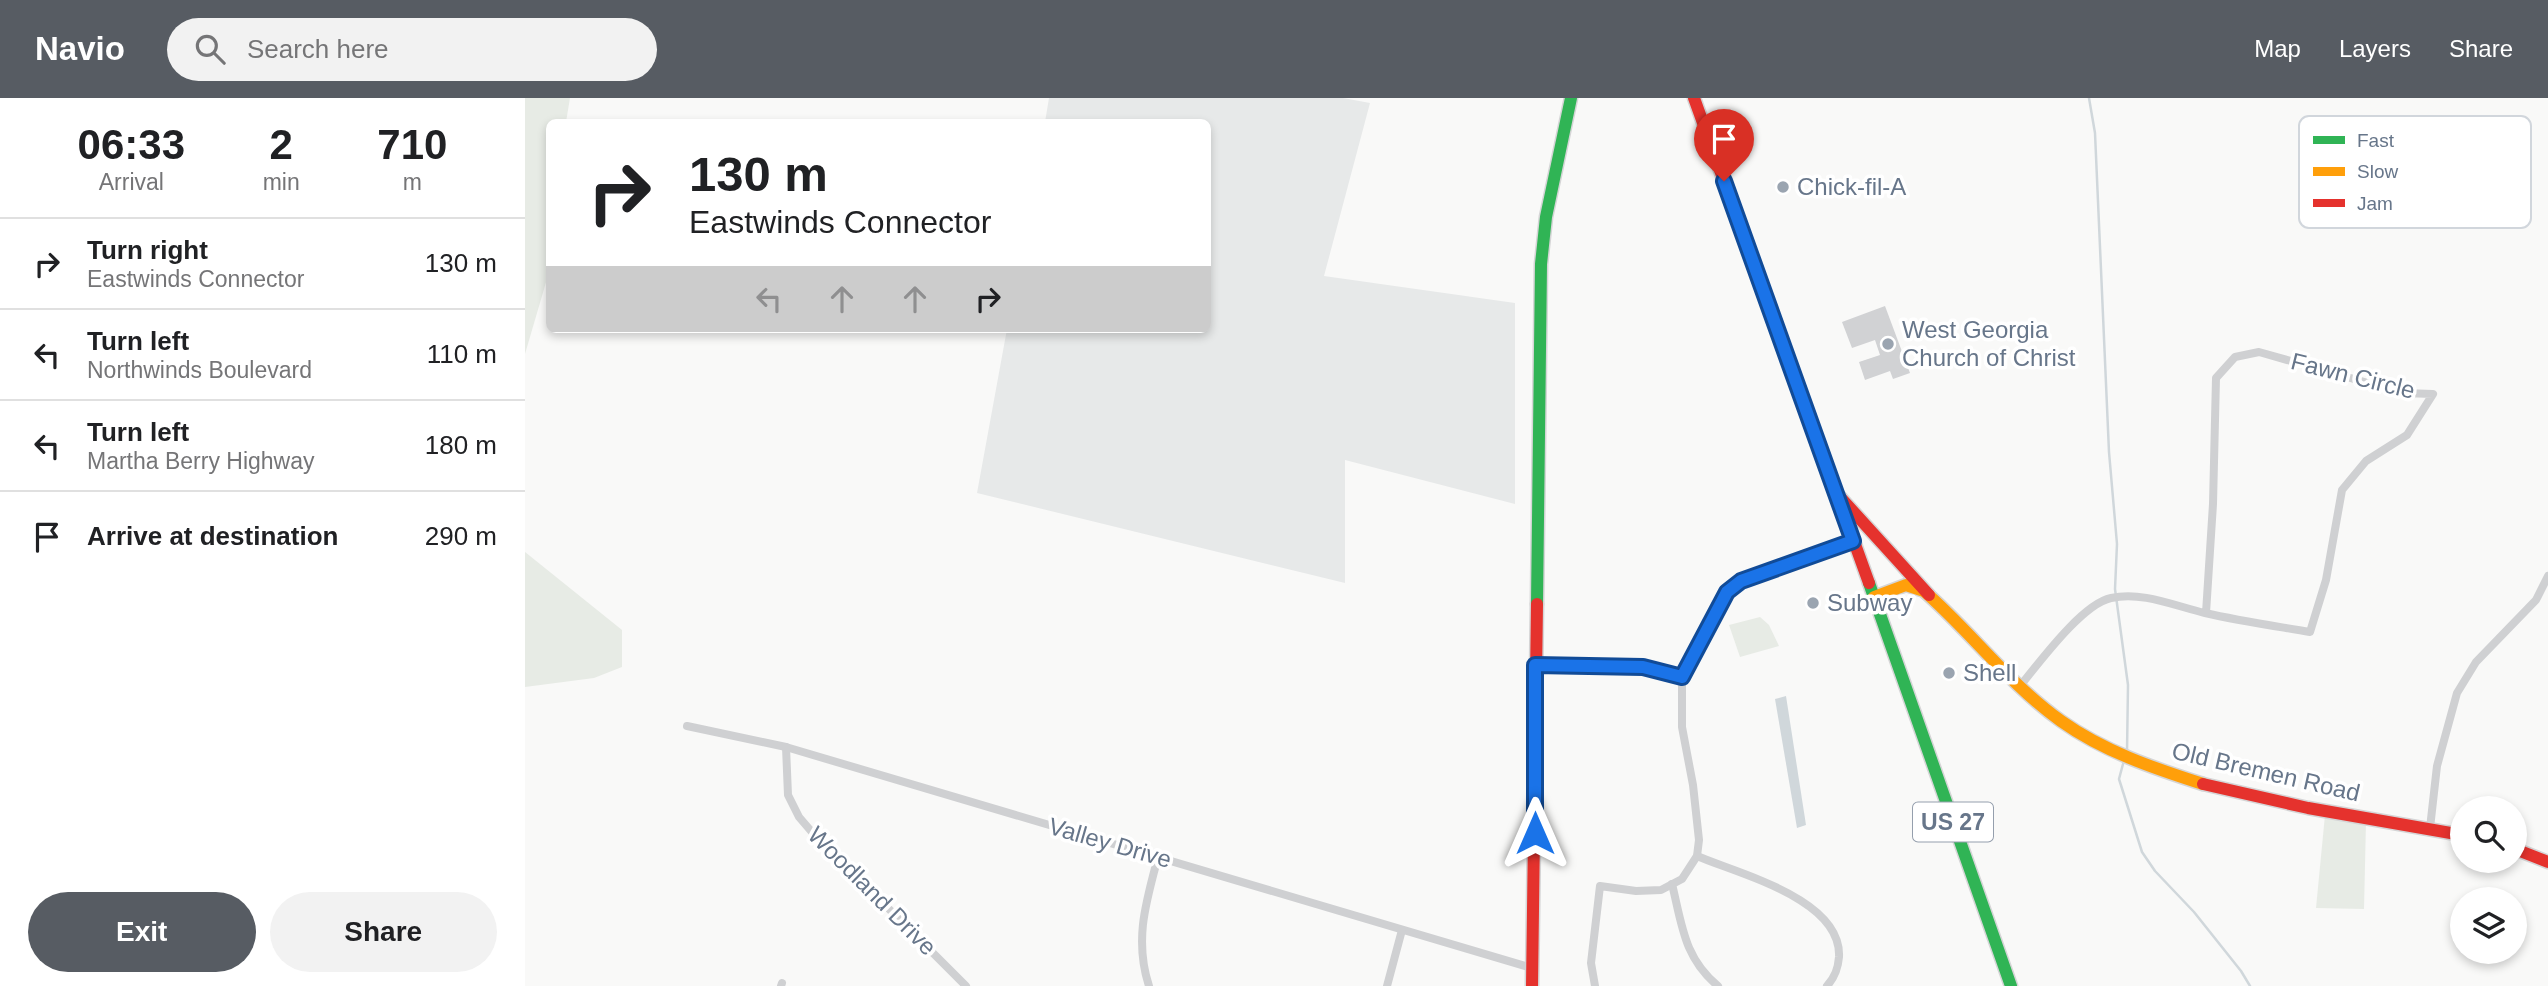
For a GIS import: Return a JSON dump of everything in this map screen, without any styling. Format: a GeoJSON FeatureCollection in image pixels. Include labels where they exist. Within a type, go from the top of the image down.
{"type":"FeatureCollection","features":[{"type":"Feature","properties":{"kind":"main road"},"geometry":{"type":"LineString","coordinates":[[1532,986],[1541,264],[1546,218],[1571,98]]}},
{"type":"Feature","properties":{"kind":"main road","name":"US 27"},"geometry":{"type":"LineString","coordinates":[[1694,98],[2011,986]]}},
{"type":"Feature","properties":{"kind":"main road","name":"Old Bremen Road"},"geometry":{"type":"LineString","coordinates":[[1836,493],[1929,595],[2020,687],[2061,722],[2087,738],[2137,762],[2199,783],[2252,796],[2450,832]]}},
{"type":"Feature","properties":{"kind":"main road"},"geometry":{"type":"LineString","coordinates":[[1874,597],[1906,585],[1919,588],[1929,595]]}},
{"type":"Feature","properties":{"kind":"main road"},"geometry":{"type":"LineString","coordinates":[[2527,854],[2548,862]]}},
{"type":"Feature","properties":{"kind":"street","name":"Fawn Circle"},"geometry":{"type":"LineString","coordinates":[[2020,687],[2071,626],[2088,610],[2109,598],[2144,597],[2206,613],[2311,632],[2326,580],[2342,490],[2366,461],[2407,435],[2433,394],[2403,393],[2259,352],[2235,357],[2216,378],[2213,504],[2206,613]]}},
{"type":"Feature","properties":{"kind":"street"},"geometry":{"type":"LineString","coordinates":[[1595,986],[1591,962],[1600,886],[1636,891],[1661,890],[1682,879],[1697,856],[1699,840],[1693,785],[1682,727],[1682,677],[1727,592],[1741,581],[1853,541]]}},
{"type":"Feature","properties":{"kind":"street"},"geometry":{"type":"LineString","coordinates":[[2430,828],[2437,766],[2458,693],[2476,662],[2536,600],[2548,576]]}},
{"type":"Feature","properties":{"kind":"street"},"geometry":{"type":"LineString","coordinates":[[1535,665],[1643,667],[1682,677]]}},
{"type":"Feature","properties":{"kind":"street","name":"Valley Drive"},"geometry":{"type":"LineString","coordinates":[[687,726],[786,747],[1532,968]]}},
{"type":"Feature","properties":{"kind":"street","name":"Woodland Drive"},"geometry":{"type":"LineString","coordinates":[[786,747],[788,795],[799,817],[841,866],[875,895],[966,986]]}},
{"type":"Feature","properties":{"kind":"street"},"geometry":{"type":"LineString","coordinates":[[1697,856],[1793,896],[1815,909],[1835,935],[1839,951],[1838,969],[1827,986]]}},
{"type":"Feature","properties":{"kind":"street"},"geometry":{"type":"LineString","coordinates":[[1149,986],[1140,947],[1142,916],[1158,857]]}},
{"type":"Feature","properties":{"kind":"street"},"geometry":{"type":"LineString","coordinates":[[1672,884],[1690,955],[1702,973],[1718,986]]}},
{"type":"Feature","properties":{"kind":"street"},"geometry":{"type":"LineString","coordinates":[[1387,986],[1402,930]]}},
{"type":"Feature","properties":{"kind":"shaded area"},"geometry":{"type":"Polygon","coordinates":[[[525,98],[570,98],[566,119],[546,119],[546,282],[525,354],[525,98]]]}},
{"type":"Feature","properties":{"kind":"shaded area"},"geometry":{"type":"Polygon","coordinates":[[[1049,98],[1343,98],[1370,103],[1324,276],[1515,303],[1515,504],[1345,460],[1345,583],[977,493],[1006,333],[1211,333],[1211,119],[1046,119],[1049,98]]]}},
{"type":"Feature","properties":{"kind":"shaded area"},"geometry":{"type":"Polygon","coordinates":[[[525,552],[622,630],[622,667],[594,678],[525,687],[525,552]]]}},
{"type":"Feature","properties":{"kind":"shaded area"},"geometry":{"type":"Polygon","coordinates":[[[1760,617],[1769,625],[1779,646],[1740,657],[1729,625],[1760,617]]]}},
{"type":"Feature","properties":{"kind":"shaded area"},"geometry":{"type":"Polygon","coordinates":[[[1786,696],[1806,825],[1797,828],[1775,699],[1786,696]]]}},
{"type":"Feature","properties":{"kind":"shaded area"},"geometry":{"type":"Polygon","coordinates":[[[2325,815],[2366,822],[2364,909],[2316,908],[2325,815]]]}},
{"type":"Feature","properties":{"kind":"building","name":"West Georgia Church of Christ"},"geometry":{"type":"Polygon","coordinates":[[[1885,306],[1910,373],[1893,379],[1890,371],[1865,380],[1859,362],[1880,355],[1875,340],[1852,348],[1842,322],[1885,306]]]}},
{"type":"Feature","properties":{"kind":"waterway"},"geometry":{"type":"LineString","coordinates":[[2089,98],[2095,133],[2109,452],[2117,544],[2115,589],[2128,685],[2127,752]]}},
{"type":"Feature","properties":{"kind":"waterway"},"geometry":{"type":"LineString","coordinates":[[2123,764],[2119,779],[2142,852],[2155,871],[2194,912],[2250,986]]}},
{"type":"Feature","properties":{"kind":"traffic: fast"},"geometry":{"type":"LineString","coordinates":[[1537,604],[1541,264],[1546,217],[1571,98]]}},
{"type":"Feature","properties":{"kind":"traffic: fast"},"geometry":{"type":"LineString","coordinates":[[1869,583],[2011,986]]}},
{"type":"Feature","properties":{"kind":"traffic: slow"},"geometry":{"type":"LineString","coordinates":[[1874,597],[1906,585],[1924,591],[2024,691],[2061,721],[2111,750],[2203,784]]}},
{"type":"Feature","properties":{"kind":"traffic: jam"},"geometry":{"type":"LineString","coordinates":[[1694,98],[1869,583]]}},
{"type":"Feature","properties":{"kind":"traffic: jam"},"geometry":{"type":"LineString","coordinates":[[1840,497],[1929,595]]}},
{"type":"Feature","properties":{"kind":"traffic: jam"},"geometry":{"type":"LineString","coordinates":[[1532,986],[1537,604]]}},
{"type":"Feature","properties":{"kind":"traffic: jam"},"geometry":{"type":"LineString","coordinates":[[2203,784],[2308,808],[2450,833]]}},
{"type":"Feature","properties":{"kind":"traffic: jam"},"geometry":{"type":"LineString","coordinates":[[2527,854],[2548,862]]}},
{"type":"Feature","properties":{"kind":"place","name":"Chick-fil-A"},"geometry":{"type":"Point","coordinates":[1783,187]}},
{"type":"Feature","properties":{"kind":"place","name":"West Georgia Church of Christ"},"geometry":{"type":"Point","coordinates":[1888,344]}},
{"type":"Feature","properties":{"kind":"place","name":"Subway"},"geometry":{"type":"Point","coordinates":[1813,603]}},
{"type":"Feature","properties":{"kind":"place","name":"Shell"},"geometry":{"type":"Point","coordinates":[1949,673]}},
{"type":"Feature","properties":{"kind":"route"},"geometry":{"type":"LineString","coordinates":[[1535,833],[1535,665],[1643,667],[1682,677],[1727,592],[1741,581],[1853,541],[1724,181]]}}]}
